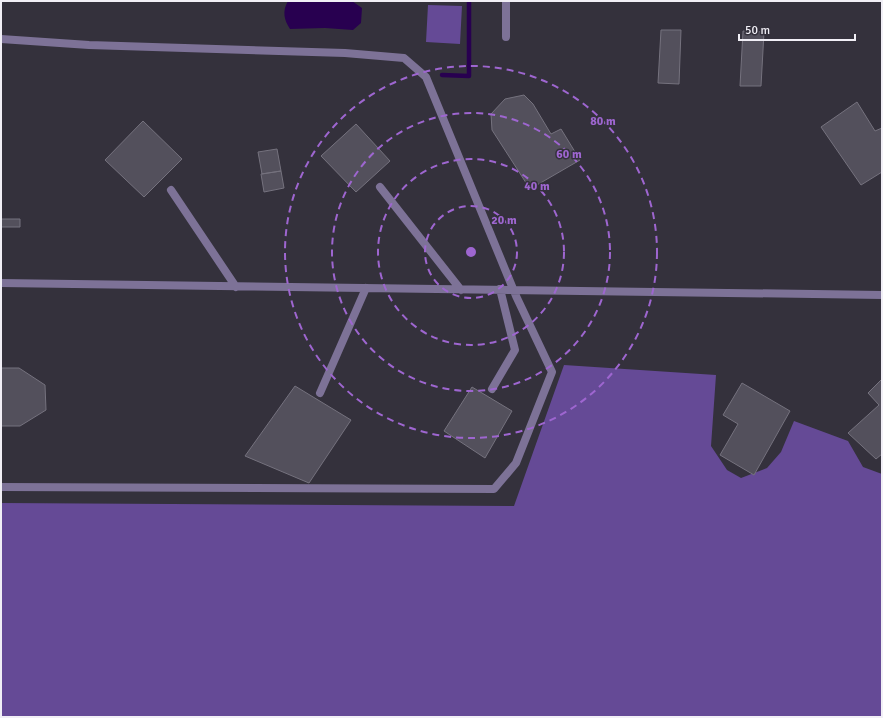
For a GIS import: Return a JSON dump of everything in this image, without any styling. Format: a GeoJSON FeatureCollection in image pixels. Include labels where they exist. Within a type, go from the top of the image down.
{"type":"FeatureCollection","features":[{"type":"Feature","properties":{"kind":"lane"},"geometry":{"type":"LineString","coordinates":[[506,1],[506,37]]}},
{"type":"Feature","properties":{"kind":"lane"},"geometry":{"type":"LineString","coordinates":[[1,39],[89,45],[345,53],[404,58],[426,77],[514,290],[552,372],[516,463],[494,489],[1,487]]}},
{"type":"Feature","properties":{"kind":"lane"},"geometry":{"type":"LineString","coordinates":[[380,187],[461,290]]}},
{"type":"Feature","properties":{"kind":"lane"},"geometry":{"type":"LineString","coordinates":[[171,190],[236,287]]}},
{"type":"Feature","properties":{"kind":"lane"},"geometry":{"type":"LineString","coordinates":[[1,284],[882,295]]}},
{"type":"Feature","properties":{"kind":"lane"},"geometry":{"type":"LineString","coordinates":[[320,393],[366,288]]}},
{"type":"Feature","properties":{"kind":"lane"},"geometry":{"type":"LineString","coordinates":[[492,389],[515,350],[500,290]]}},
{"type":"Feature","properties":{"kind":"shaded area"},"geometry":{"type":"Polygon","coordinates":[[[288,1],[352,1],[362,8],[361,23],[353,30],[325,28],[290,29],[284,15],[288,1]]]}},
{"type":"Feature","properties":{"kind":"shaded area"},"geometry":{"type":"Polygon","coordinates":[[[428,5],[462,6],[460,44],[426,42],[428,5]]]}},
{"type":"Feature","properties":{"kind":"shaded area"},"geometry":{"type":"Polygon","coordinates":[[[564,365],[716,375],[711,446],[727,470],[741,478],[767,468],[781,452],[794,421],[848,441],[863,467],[882,474],[882,717],[1,717],[1,503],[514,506],[564,365]]]}},
{"type":"Feature","properties":{"kind":"building"},"geometry":{"type":"Polygon","coordinates":[[[661,30],[681,30],[679,84],[658,83],[661,30]]]}},
{"type":"Feature","properties":{"kind":"building"},"geometry":{"type":"Polygon","coordinates":[[[743,31],[764,32],[761,86],[740,86],[743,31]]]}},
{"type":"Feature","properties":{"kind":"building"},"geometry":{"type":"Polygon","coordinates":[[[524,95],[533,104],[551,134],[561,129],[580,160],[530,189],[492,130],[491,114],[505,99],[524,95]]]}},
{"type":"Feature","properties":{"kind":"building"},"geometry":{"type":"Polygon","coordinates":[[[857,102],[875,131],[882,128],[882,172],[861,185],[821,127],[857,102]]]}},
{"type":"Feature","properties":{"kind":"building"},"geometry":{"type":"Polygon","coordinates":[[[143,121],[182,159],[144,197],[105,160],[143,121]]]}},
{"type":"Feature","properties":{"kind":"building"},"geometry":{"type":"Polygon","coordinates":[[[356,124],[390,161],[356,192],[321,156],[356,124]]]}},
{"type":"Feature","properties":{"kind":"building"},"geometry":{"type":"Polygon","coordinates":[[[277,149],[281,171],[262,174],[258,152],[277,149]]]}},
{"type":"Feature","properties":{"kind":"building"},"geometry":{"type":"Polygon","coordinates":[[[281,171],[284,188],[264,192],[261,174],[281,171]]]}},
{"type":"Feature","properties":{"kind":"building"},"geometry":{"type":"Polygon","coordinates":[[[1,219],[20,219],[20,227],[1,227],[1,219]]]}},
{"type":"Feature","properties":{"kind":"building"},"geometry":{"type":"Polygon","coordinates":[[[1,368],[19,368],[45,385],[46,410],[20,426],[1,426],[1,368]]]}},
{"type":"Feature","properties":{"kind":"building"},"geometry":{"type":"Polygon","coordinates":[[[882,379],[882,454],[876,459],[848,433],[879,405],[868,393],[882,379]]]}},
{"type":"Feature","properties":{"kind":"building"},"geometry":{"type":"Polygon","coordinates":[[[742,383],[790,411],[754,475],[720,455],[738,424],[723,415],[742,383]]]}},
{"type":"Feature","properties":{"kind":"building"},"geometry":{"type":"Polygon","coordinates":[[[295,386],[351,420],[309,483],[245,456],[295,386]]]}},
{"type":"Feature","properties":{"kind":"building"},"geometry":{"type":"Polygon","coordinates":[[[472,387],[512,411],[485,458],[444,431],[472,387]]]}},
{"type":"Feature","properties":{"kind":"waterway"},"geometry":{"type":"LineString","coordinates":[[442,75],[469,76],[469,1]]}}]}
